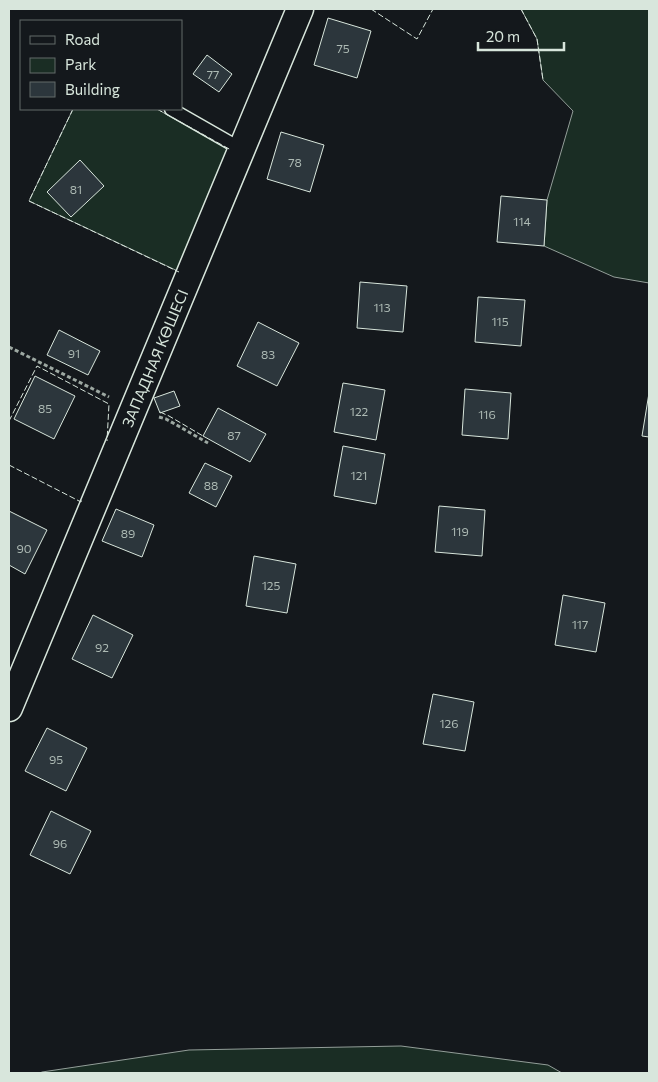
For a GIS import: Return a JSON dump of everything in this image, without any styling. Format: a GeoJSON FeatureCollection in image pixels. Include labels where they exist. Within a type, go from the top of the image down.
{"type":"FeatureCollection","features":[{"type":"Feature","properties":{"kind":"street","name":"ЗАПАДНАЯ КӨШЕСІ"},"geometry":{"type":"LineString","coordinates":[[9,708],[300,9]]}},
{"type":"Feature","properties":{"kind":"lane"},"geometry":{"type":"LineString","coordinates":[[173,110],[241,149]]}},
{"type":"Feature","properties":{"kind":"path"},"geometry":{"type":"LineString","coordinates":[[9,347],[133,409],[166,419],[208,443]]}},
{"type":"Feature","properties":{"kind":"green space"},"geometry":{"type":"Polygon","coordinates":[[[521,9],[649,9],[649,283],[614,277],[544,246],[547,200],[573,111],[543,80],[537,39],[521,9]]]}},
{"type":"Feature","properties":{"kind":"green space"},"geometry":{"type":"Polygon","coordinates":[[[73,110],[159,110],[233,152],[184,274],[29,201],[73,110]]]}},
{"type":"Feature","properties":{"kind":"green space"},"geometry":{"type":"Polygon","coordinates":[[[401,1046],[548,1065],[562,1073],[40,1073],[189,1050],[401,1046]]]}},
{"type":"Feature","properties":{"kind":"building"},"geometry":{"type":"Polygon","coordinates":[[[328,18],[371,31],[357,78],[314,65],[328,18]]]}},
{"type":"Feature","properties":{"kind":"building"},"geometry":{"type":"Polygon","coordinates":[[[207,55],[232,74],[219,92],[193,74],[207,55]]]}},
{"type":"Feature","properties":{"kind":"building"},"geometry":{"type":"Polygon","coordinates":[[[281,132],[324,145],[310,192],[267,179],[281,132]]]}},
{"type":"Feature","properties":{"kind":"building"},"geometry":{"type":"Polygon","coordinates":[[[80,160],[104,186],[71,217],[47,192],[80,160]]]}},
{"type":"Feature","properties":{"kind":"building"},"geometry":{"type":"Polygon","coordinates":[[[501,196],[547,200],[544,246],[497,242],[501,196]]]}},
{"type":"Feature","properties":{"kind":"building"},"geometry":{"type":"Polygon","coordinates":[[[360,282],[407,286],[403,332],[357,328],[360,282]]]}},
{"type":"Feature","properties":{"kind":"building"},"geometry":{"type":"Polygon","coordinates":[[[478,297],[525,300],[521,346],[475,342],[478,297]]]}},
{"type":"Feature","properties":{"kind":"building"},"geometry":{"type":"Polygon","coordinates":[[[258,322],[299,343],[277,386],[237,366],[258,322]]]}},
{"type":"Feature","properties":{"kind":"building"},"geometry":{"type":"Polygon","coordinates":[[[59,330],[100,351],[88,375],[47,355],[59,330]]]}},
{"type":"Feature","properties":{"kind":"building"},"geometry":{"type":"Polygon","coordinates":[[[35,376],[75,396],[54,439],[14,419],[35,376]]]}},
{"type":"Feature","properties":{"kind":"building"},"geometry":{"type":"Polygon","coordinates":[[[343,383],[385,390],[376,440],[334,432],[343,383]]]}},
{"type":"Feature","properties":{"kind":"building"},"geometry":{"type":"Polygon","coordinates":[[[465,389],[511,393],[508,439],[462,435],[465,389]]]}},
{"type":"Feature","properties":{"kind":"building"},"geometry":{"type":"Polygon","coordinates":[[[174,391],[180,406],[160,413],[154,398],[174,391]]]}},
{"type":"Feature","properties":{"kind":"building"},"geometry":{"type":"Polygon","coordinates":[[[649,393],[649,437],[642,436],[649,393]]]}},
{"type":"Feature","properties":{"kind":"building"},"geometry":{"type":"Polygon","coordinates":[[[218,408],[266,434],[250,462],[203,436],[218,408]]]}},
{"type":"Feature","properties":{"kind":"building"},"geometry":{"type":"Polygon","coordinates":[[[343,446],[385,454],[376,504],[334,496],[343,446]]]}},
{"type":"Feature","properties":{"kind":"building"},"geometry":{"type":"Polygon","coordinates":[[[205,463],[232,476],[216,507],[189,493],[205,463]]]}},
{"type":"Feature","properties":{"kind":"building"},"geometry":{"type":"Polygon","coordinates":[[[439,506],[485,510],[482,556],[435,552],[439,506]]]}},
{"type":"Feature","properties":{"kind":"building"},"geometry":{"type":"Polygon","coordinates":[[[116,509],[154,525],[142,557],[102,541],[116,509]]]}},
{"type":"Feature","properties":{"kind":"building"},"geometry":{"type":"Polygon","coordinates":[[[9,511],[47,530],[25,574],[9,565],[9,511]]]}},
{"type":"Feature","properties":{"kind":"building"},"geometry":{"type":"Polygon","coordinates":[[[254,556],[296,564],[287,613],[246,606],[254,556]]]}},
{"type":"Feature","properties":{"kind":"building"},"geometry":{"type":"Polygon","coordinates":[[[563,595],[605,603],[596,652],[555,645],[563,595]]]}},
{"type":"Feature","properties":{"kind":"building"},"geometry":{"type":"Polygon","coordinates":[[[93,615],[133,635],[112,678],[72,659],[93,615]]]}},
{"type":"Feature","properties":{"kind":"building"},"geometry":{"type":"Polygon","coordinates":[[[433,694],[474,702],[465,751],[423,744],[433,694]]]}},
{"type":"Feature","properties":{"kind":"building"},"geometry":{"type":"Polygon","coordinates":[[[47,728],[87,748],[66,791],[25,771],[47,728]]]}},
{"type":"Feature","properties":{"kind":"building"},"geometry":{"type":"Polygon","coordinates":[[[51,811],[91,831],[70,874],[30,855],[51,811]]]}},
{"type":"Feature","properties":{"kind":"fence"},"geometry":{"type":"LineString","coordinates":[[371,9],[417,39],[433,9]]}},
{"type":"Feature","properties":{"kind":"fence"},"geometry":{"type":"LineString","coordinates":[[521,9],[537,39],[543,80]]}},
{"type":"Feature","properties":{"kind":"fence"},"geometry":{"type":"LineString","coordinates":[[73,110],[29,201],[179,272]]}},
{"type":"Feature","properties":{"kind":"fence"},"geometry":{"type":"LineString","coordinates":[[159,110],[231,150]]}},
{"type":"Feature","properties":{"kind":"fence"},"geometry":{"type":"LineString","coordinates":[[9,421],[37,366],[109,404],[107,441]]}},
{"type":"Feature","properties":{"kind":"fence"},"geometry":{"type":"LineString","coordinates":[[160,412],[203,436]]}},
{"type":"Feature","properties":{"kind":"fence"},"geometry":{"type":"LineString","coordinates":[[9,465],[81,502],[82,498]]}}]}
